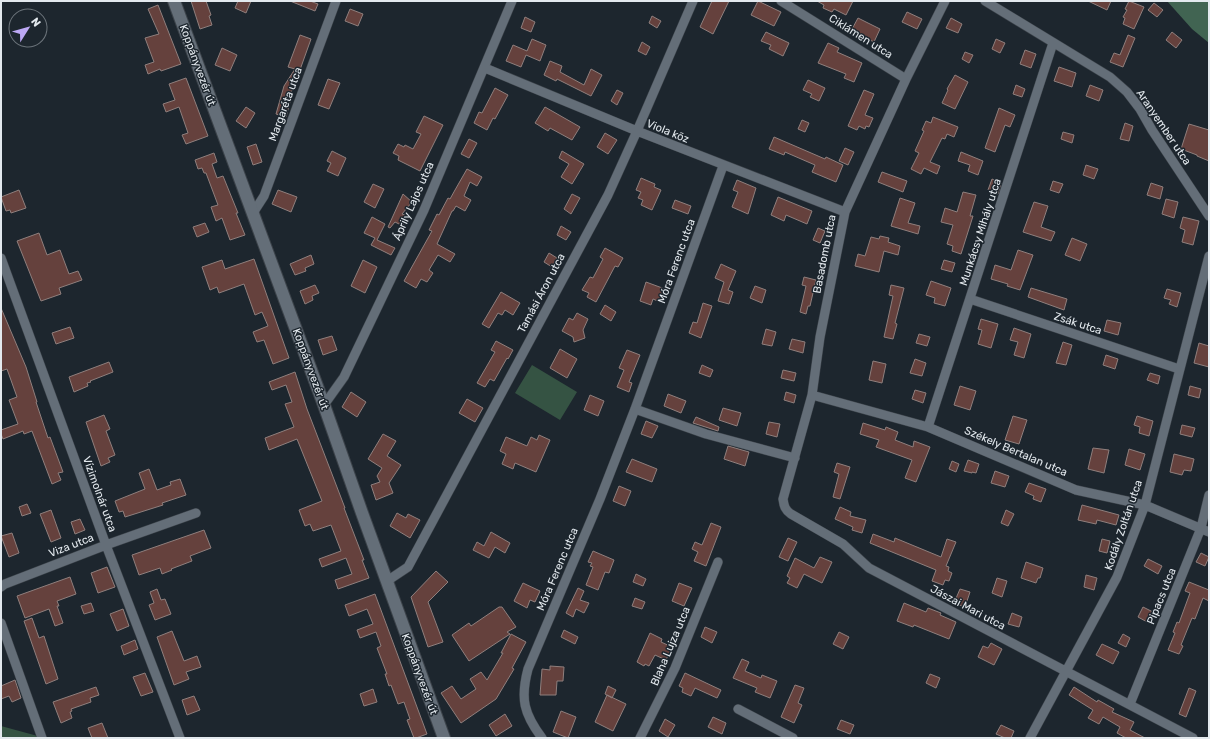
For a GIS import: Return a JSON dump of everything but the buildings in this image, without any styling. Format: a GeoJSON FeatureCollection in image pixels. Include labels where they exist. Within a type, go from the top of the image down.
{"type":"FeatureCollection","features":[{"type":"Feature","properties":{"kind":"street","name":"Koppányvezér út"},"geometry":{"type":"LineString","coordinates":[[174,1],[324,405],[444,738]]}},
{"type":"Feature","properties":{"kind":"street","name":"Margaréta utca"},"geometry":{"type":"LineString","coordinates":[[253,213],[264,196],[336,1]]}},
{"type":"Feature","properties":{"kind":"street","name":"Áprily Lajos utca"},"geometry":{"type":"LineString","coordinates":[[324,405],[344,377],[424,210],[512,1]]}},
{"type":"Feature","properties":{"kind":"street","name":"Tamási Áron utca"},"geometry":{"type":"LineString","coordinates":[[387,581],[408,567],[608,195],[693,1]]}},
{"type":"Feature","properties":{"kind":"street","name":"Ciklámen utca"},"geometry":{"type":"LineString","coordinates":[[782,1],[906,79]]}},
{"type":"Feature","properties":{"kind":"street","name":"Basadomb utca"},"geometry":{"type":"LineString","coordinates":[[794,458],[812,395],[820,337],[845,212],[906,79],[945,1]]}},
{"type":"Feature","properties":{"kind":"street","name":"Aranyember utca"},"geometry":{"type":"LineString","coordinates":[[985,1],[1053,44],[1110,77],[1127,92],[1140,109],[1152,130],[1209,216]]}},
{"type":"Feature","properties":{"kind":"street","name":"Munkácsy Mihály utca"},"geometry":{"type":"LineString","coordinates":[[928,427],[1053,44]]}},
{"type":"Feature","properties":{"kind":"street","name":"Viola köz"},"geometry":{"type":"LineString","coordinates":[[485,68],[724,166],[845,212]]}},
{"type":"Feature","properties":{"kind":"street","name":"Móra Ferenc utca"},"geometry":{"type":"LineString","coordinates":[[542,738],[526,713],[523,689],[528,669],[600,499],[635,409],[724,166]]}},
{"type":"Feature","properties":{"kind":"street","name":"Kodály Zoltán utca"},"geometry":{"type":"LineString","coordinates":[[1030,738],[1117,577],[1145,505],[1209,256]]}},
{"type":"Feature","properties":{"kind":"street","name":"Vízimolnár utca"},"geometry":{"type":"LineString","coordinates":[[1,258],[106,545],[180,738]]}},
{"type":"Feature","properties":{"kind":"street","name":"Zsák utca"},"geometry":{"type":"LineString","coordinates":[[970,299],[1179,369]]}},
{"type":"Feature","properties":{"kind":"street","name":"Székely Bertalan utca"},"geometry":{"type":"LineString","coordinates":[[812,395],[928,427],[1076,490],[1145,505],[1205,530]]}},
{"type":"Feature","properties":{"kind":"street"},"geometry":{"type":"LineString","coordinates":[[635,409],[706,434],[794,458]]}},
{"type":"Feature","properties":{"kind":"street","name":"Jászai Mari utca"},"geometry":{"type":"LineString","coordinates":[[794,458],[783,499],[786,510],[791,514],[843,544],[869,568],[1130,704],[1178,734],[1193,738]]}},
{"type":"Feature","properties":{"kind":"street","name":"Pipacs utca"},"geometry":{"type":"LineString","coordinates":[[1130,704],[1205,530],[1209,495]]}},
{"type":"Feature","properties":{"kind":"street","name":"Viza utca"},"geometry":{"type":"LineString","coordinates":[[1,587],[106,545],[196,513]]}},
{"type":"Feature","properties":{"kind":"street","name":"Blaha Lujza utca"},"geometry":{"type":"LineString","coordinates":[[640,738],[676,668],[718,562]]}},
{"type":"Feature","properties":{"kind":"street"},"geometry":{"type":"LineString","coordinates":[[1,623],[42,738]]}},
{"type":"Feature","properties":{"kind":"street"},"geometry":{"type":"LineString","coordinates":[[738,709],[793,738]]}},
{"type":"Feature","properties":{"kind":"green space"},"geometry":{"type":"Polygon","coordinates":[[[1167,1],[1209,1],[1209,43],[1192,29],[1167,1]]]}},
{"type":"Feature","properties":{"kind":"green space"},"geometry":{"type":"Polygon","coordinates":[[[532,365],[577,392],[560,420],[515,393],[532,365]]]}},
{"type":"Feature","properties":{"kind":"green space"},"geometry":{"type":"Polygon","coordinates":[[[1,726],[45,738],[1,738],[1,726]]]}}]}
